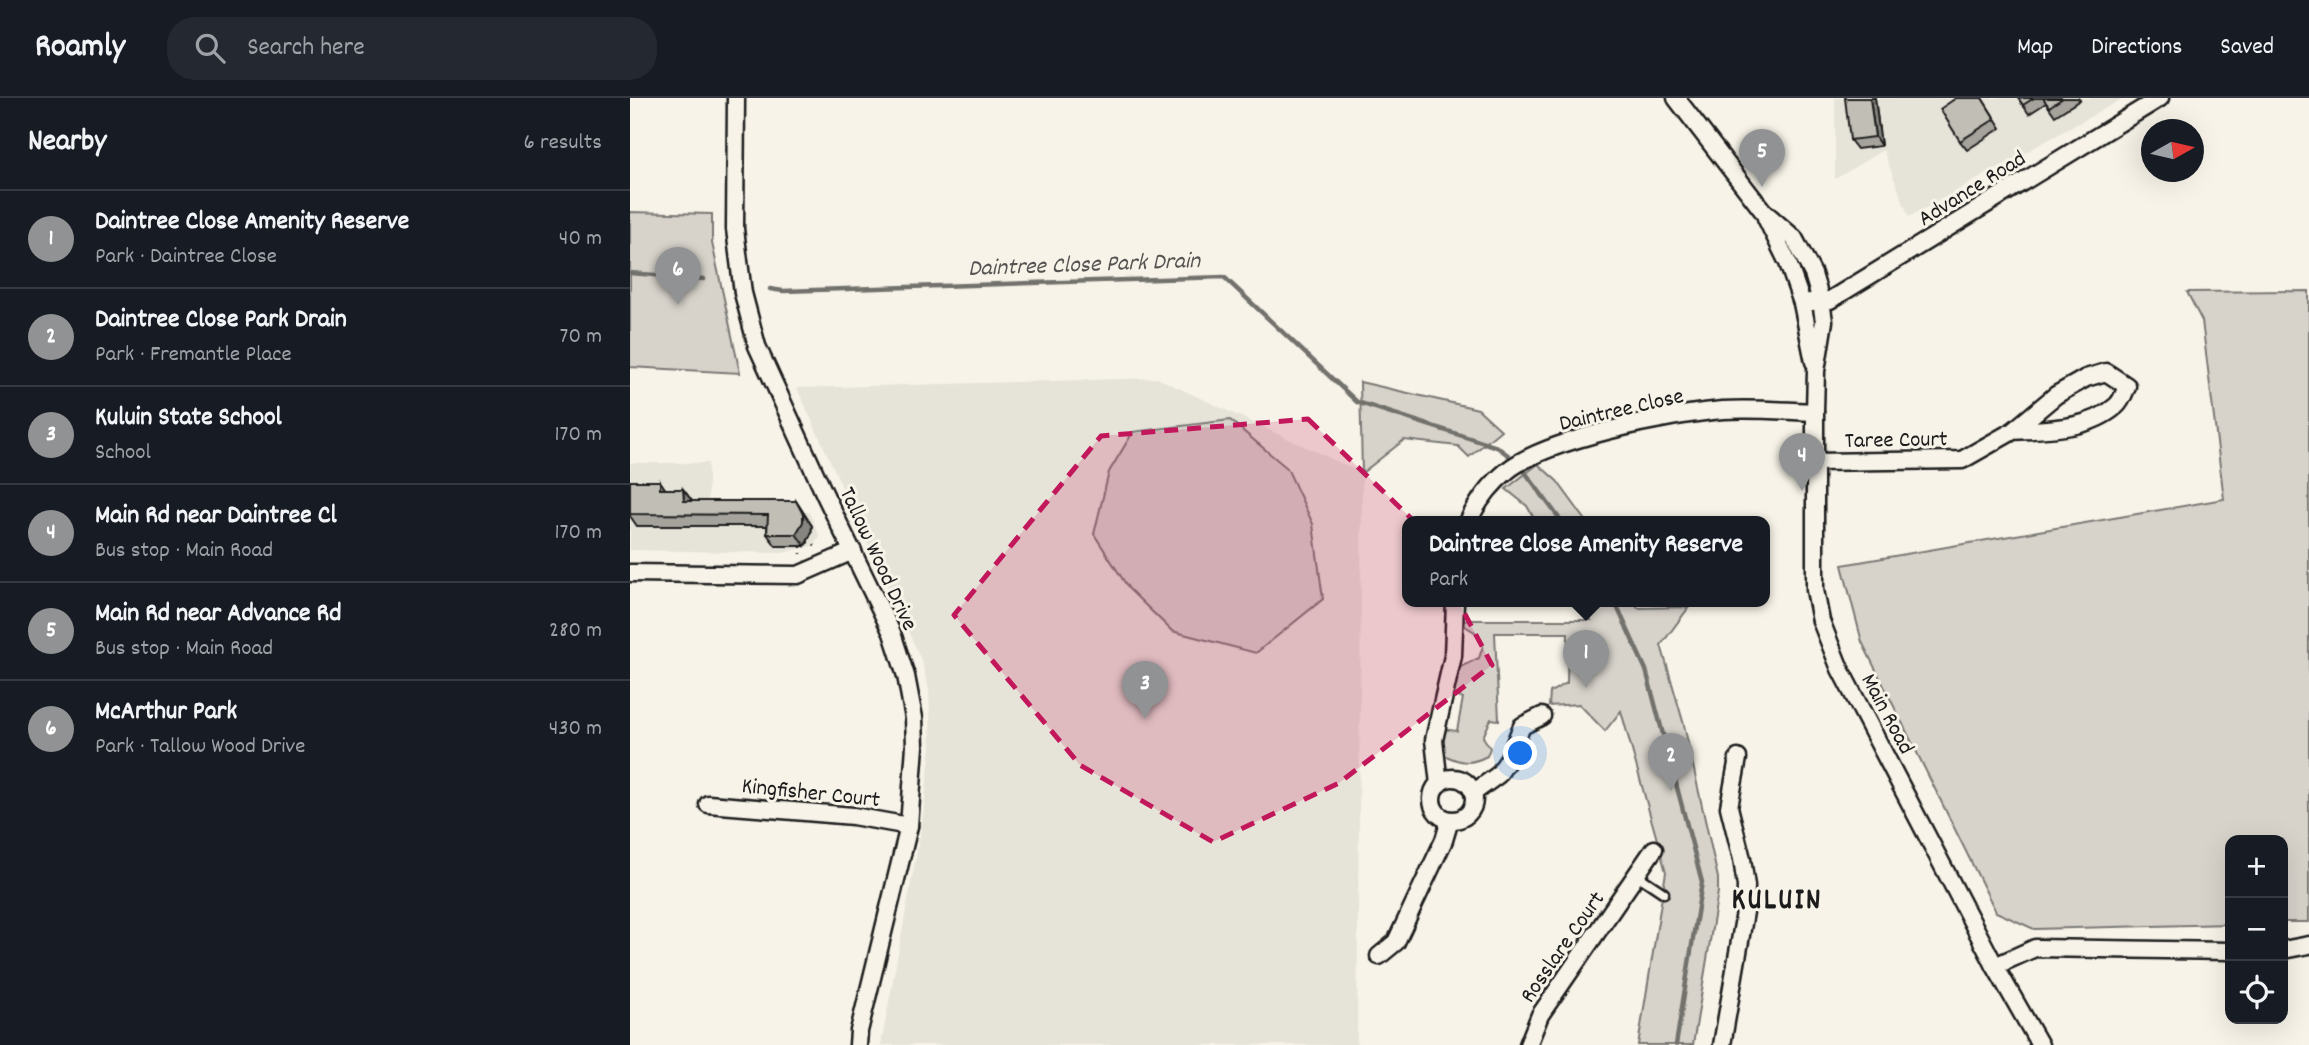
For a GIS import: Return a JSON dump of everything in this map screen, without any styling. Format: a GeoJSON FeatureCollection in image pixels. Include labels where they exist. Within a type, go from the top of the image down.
{"type":"FeatureCollection","features":[{"type":"Feature","properties":{"kind":"street","name":"Tallow Wood Drive"},"geometry":{"type":"LineString","coordinates":[[736,98],[735,229],[743,293],[753,333],[892,633],[912,707],[915,746],[909,826],[859,1031],[858,1045]]}},
{"type":"Feature","properties":{"kind":"street","name":"Main Road"},"geometry":{"type":"LineString","coordinates":[[1676,98],[1763,211],[1794,238],[1813,274],[1824,321],[1816,371],[1814,462],[1815,590],[1821,621],[1840,669],[1995,966],[2040,1045]]}},
{"type":"Feature","properties":{"kind":"street","name":"Advance Road"},"geometry":{"type":"LineString","coordinates":[[1802,303],[1830,300],[2160,98]]}},
{"type":"Feature","properties":{"kind":"street","name":"Main Road"},"geometry":{"type":"LineString","coordinates":[[1763,211],[1788,263],[1802,303],[1816,371]]}},
{"type":"Feature","properties":{"kind":"street","name":"Taree Court"},"geometry":{"type":"LineString","coordinates":[[1814,462],[1962,460],[2013,431],[2056,395],[2086,378],[2106,372],[2127,386],[2118,405],[2095,419],[2063,428],[2013,431]]}},
{"type":"Feature","properties":{"kind":"street","name":"Daintree Close"},"geometry":{"type":"LineString","coordinates":[[1472,516],[1485,494],[1508,471],[1550,448],[1687,414],[1726,410],[1815,412]]}},
{"type":"Feature","properties":{"kind":"street"},"geometry":{"type":"LineString","coordinates":[[630,573],[798,575],[853,551]]}},
{"type":"Feature","properties":{"kind":"street"},"geometry":{"type":"LineString","coordinates":[[1438,784],[1434,740],[1453,656],[1455,607]]}},
{"type":"Feature","properties":{"kind":"street"},"geometry":{"type":"LineString","coordinates":[[1473,793],[1498,775],[1508,760],[1522,726],[1542,716]]}},
{"type":"Feature","properties":{"kind":"street"},"geometry":{"type":"LineString","coordinates":[[1722,1045],[1745,912],[1746,886],[1742,859],[1729,807],[1738,758]]}},
{"type":"Feature","properties":{"kind":"street"},"geometry":{"type":"LineString","coordinates":[[1458,779],[1465,782],[1473,793],[1474,800],[1469,813],[1457,820],[1444,819],[1434,809],[1432,796],[1438,784],[1444,780],[1458,779]]}},
{"type":"Feature","properties":{"kind":"street","name":"Kingfisher Court"},"geometry":{"type":"LineString","coordinates":[[708,804],[853,816],[909,826]]}},
{"type":"Feature","properties":{"kind":"street"},"geometry":{"type":"LineString","coordinates":[[1378,956],[1396,942],[1444,839],[1450,820]]}},
{"type":"Feature","properties":{"kind":"street","name":"Rosslare Court"},"geometry":{"type":"LineString","coordinates":[[1528,1045],[1540,1015],[1654,849]]}},
{"type":"Feature","properties":{"kind":"street"},"geometry":{"type":"LineString","coordinates":[[2288,949],[2309,945]]}},
{"type":"Feature","properties":{"kind":"street"},"geometry":{"type":"LineString","coordinates":[[1995,966],[2035,948],[2225,951]]}},
{"type":"Feature","properties":{"kind":"lane"},"geometry":{"type":"LineString","coordinates":[[1637,875],[1664,893]]}},
{"type":"Feature","properties":{"kind":"path"},"geometry":{"type":"LineString","coordinates":[[807,542],[816,546]]}},
{"type":"Feature","properties":{"kind":"path"},"geometry":{"type":"LineString","coordinates":[[801,546],[802,554]]}},
{"type":"Feature","properties":{"kind":"highlighted area"},"geometry":{"type":"Polygon","coordinates":[[[1308,419],[1417,524],[1492,665],[1339,783],[1213,842],[1080,765],[954,615],[1101,436],[1308,419]]]}},
{"type":"Feature","properties":{"kind":"shaded area"},"geometry":{"type":"Polygon","coordinates":[[[1835,98],[2124,98],[1909,217],[1883,150],[1835,179],[1835,98]]]}},
{"type":"Feature","properties":{"kind":"shaded area"},"geometry":{"type":"Polygon","coordinates":[[[630,212],[712,214],[712,243],[740,373],[630,367],[630,212]]]}},
{"type":"Feature","properties":{"kind":"shaded area"},"geometry":{"type":"Polygon","coordinates":[[[2309,291],[2309,922],[2288,922],[2288,835],[2225,835],[2225,924],[2034,929],[1996,912],[1862,642],[1842,565],[2224,499],[2202,321],[2187,292],[2309,291]]]}},
{"type":"Feature","properties":{"kind":"shaded area"},"geometry":{"type":"Polygon","coordinates":[[[1157,378],[1362,473],[1357,1045],[881,1045],[922,824],[931,748],[929,689],[922,662],[797,388],[1157,378]]]}},
{"type":"Feature","properties":{"kind":"shaded area"},"geometry":{"type":"Polygon","coordinates":[[[1360,382],[1478,409],[1501,430],[1469,457],[1458,446],[1404,440],[1362,473],[1360,382]]]}},
{"type":"Feature","properties":{"kind":"shaded area"},"geometry":{"type":"Polygon","coordinates":[[[1230,420],[1287,468],[1313,524],[1323,599],[1256,653],[1172,631],[1129,589],[1094,534],[1109,472],[1133,432],[1230,420]]]}},
{"type":"Feature","properties":{"kind":"shaded area"},"geometry":{"type":"Polygon","coordinates":[[[630,463],[708,463],[708,510],[809,512],[820,537],[811,546],[782,553],[630,550],[630,463]]]}},
{"type":"Feature","properties":{"kind":"shaded area"},"geometry":{"type":"Polygon","coordinates":[[[1538,464],[1557,481],[1583,516],[1533,516],[1527,506],[1506,489],[1538,464]]]}},
{"type":"Feature","properties":{"kind":"shaded area"},"geometry":{"type":"Polygon","coordinates":[[[1584,607],[1689,607],[1661,645],[1684,725],[1718,878],[1693,1045],[1638,1045],[1666,872],[1621,711],[1605,731],[1579,704],[1549,706],[1550,692],[1567,683],[1568,633],[1495,633],[1499,720],[1491,719],[1483,737],[1490,748],[1487,756],[1470,762],[1455,760],[1444,755],[1439,739],[1442,729],[1457,731],[1463,698],[1450,694],[1456,669],[1479,658],[1483,646],[1476,633],[1465,626],[1465,620],[1591,620],[1584,607]]]}},
{"type":"Feature","properties":{"kind":"building"},"geometry":{"type":"Polygon","coordinates":[[[1845,98],[1870,98],[1875,137],[1850,140],[1845,98]]]}},
{"type":"Feature","properties":{"kind":"building"},"geometry":{"type":"Polygon","coordinates":[[[1956,98],[1982,98],[1995,119],[1960,141],[1940,109],[1956,98]]]}},
{"type":"Feature","properties":{"kind":"building"},"geometry":{"type":"Polygon","coordinates":[[[2018,98],[2034,98],[2023,105],[2018,98]]]}},
{"type":"Feature","properties":{"kind":"building"},"geometry":{"type":"Polygon","coordinates":[[[2043,98],[2063,98],[2049,107],[2043,98]]]}},
{"type":"Feature","properties":{"kind":"building"},"geometry":{"type":"Polygon","coordinates":[[[630,481],[660,481],[660,489],[683,489],[684,501],[796,501],[803,514],[803,522],[796,534],[767,534],[768,515],[630,514],[630,481]]]}},
{"type":"Feature","properties":{"kind":"waterway"},"geometry":{"type":"LineString","coordinates":[[630,273],[704,279]]}},
{"type":"Feature","properties":{"kind":"waterway","name":"Daintree Close Park Drain"},"geometry":{"type":"LineString","coordinates":[[770,289],[783,291],[1224,277],[1357,402],[1497,447],[1508,455]]}},
{"type":"Feature","properties":{"kind":"waterway","name":"Daintree Close Park Drain"},"geometry":{"type":"LineString","coordinates":[[1525,472],[1558,516]]}},
{"type":"Feature","properties":{"kind":"waterway","name":"Daintree Close Park Drain"},"geometry":{"type":"LineString","coordinates":[[1617,607],[1646,670],[1702,882],[1676,1045]]}},
{"type":"Feature","properties":{"kind":"place","name":"Main Rd near Advance Rd"},"geometry":{"type":"Point","coordinates":[1762,187]}},
{"type":"Feature","properties":{"kind":"place","name":"McArthur Park"},"geometry":{"type":"Point","coordinates":[678,305]}},
{"type":"Feature","properties":{"kind":"place","name":"Main Rd near Daintree Cl"},"geometry":{"type":"Point","coordinates":[1802,491]}},
{"type":"Feature","properties":{"kind":"place","name":"Daintree Close Amenity Reserve"},"geometry":{"type":"Point","coordinates":[1586,688]}},
{"type":"Feature","properties":{"kind":"place","name":"Kuluin State School"},"geometry":{"type":"Point","coordinates":[1145,719]}},
{"type":"Feature","properties":{"kind":"place","name":"Daintree Close Park Drain"},"geometry":{"type":"Point","coordinates":[1671,791]}},
{"type":"Feature","properties":{"kind":"district","name":"KULUIN"},"geometry":{"type":"Point","coordinates":[1777,898]}}]}
